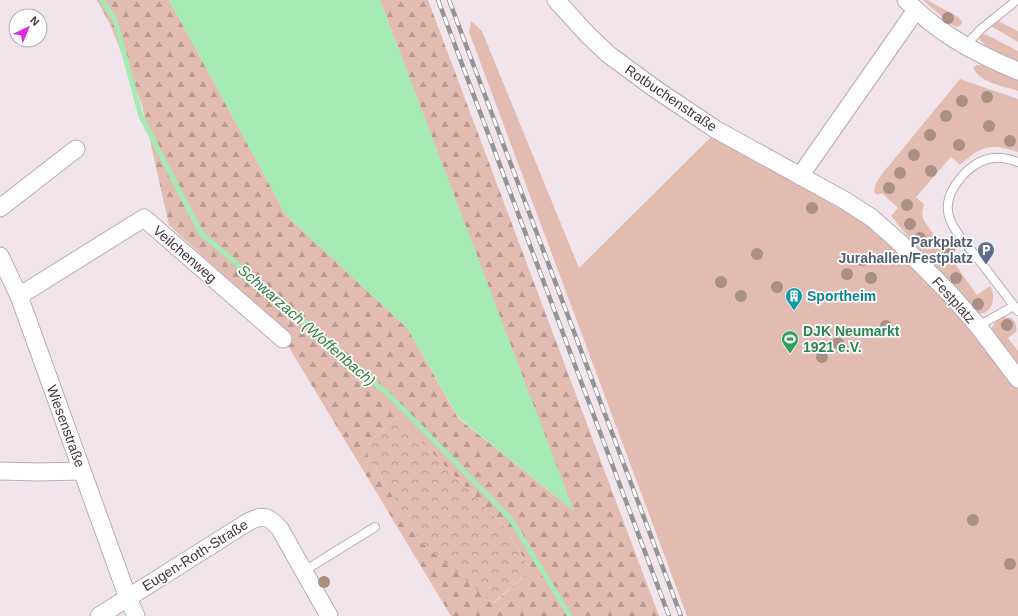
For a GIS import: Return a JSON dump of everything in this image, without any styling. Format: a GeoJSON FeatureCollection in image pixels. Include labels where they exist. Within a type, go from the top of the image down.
{"type":"FeatureCollection","features":[{"type":"Feature","properties":{"kind":"street","name":"Rotbuchenstraße"},"geometry":{"type":"LineString","coordinates":[[556,0],[588,35],[627,69],[715,129],[844,200]]}},
{"type":"Feature","properties":{"kind":"street"},"geometry":{"type":"LineString","coordinates":[[800,176],[911,5],[945,33],[965,46],[1018,71]]}},
{"type":"Feature","properties":{"kind":"street"},"geometry":{"type":"LineString","coordinates":[[0,208],[76,149]]}},
{"type":"Feature","properties":{"kind":"street","name":"Festplatz"},"geometry":{"type":"LineString","coordinates":[[844,200],[872,218],[898,241],[953,297],[978,326],[1018,379]]}},
{"type":"Feature","properties":{"kind":"street","name":"Veilchenweg"},"geometry":{"type":"LineString","coordinates":[[19,296],[144,218],[283,339]]}},
{"type":"Feature","properties":{"kind":"street","name":"Wiesenstraße"},"geometry":{"type":"LineString","coordinates":[[0,256],[19,296],[128,598],[136,616]]}},
{"type":"Feature","properties":{"kind":"street"},"geometry":{"type":"LineString","coordinates":[[0,471],[82,471]]}},
{"type":"Feature","properties":{"kind":"street","name":"Eugen-Roth-Straße"},"geometry":{"type":"LineString","coordinates":[[128,598],[257,517],[263,516],[277,525],[329,616]]}},
{"type":"Feature","properties":{"kind":"street"},"geometry":{"type":"LineString","coordinates":[[99,616],[128,598]]}},
{"type":"Feature","properties":{"kind":"lane"},"geometry":{"type":"LineString","coordinates":[[965,46],[980,29],[1017,0]]}},
{"type":"Feature","properties":{"kind":"lane"},"geometry":{"type":"LineString","coordinates":[[978,326],[1016,308],[960,236],[951,222],[948,211],[952,190],[958,181],[978,162],[987,158],[998,157],[1018,162]]}},
{"type":"Feature","properties":{"kind":"lane"},"geometry":{"type":"LineString","coordinates":[[304,571],[375,528]]}},
{"type":"Feature","properties":{"kind":"green space"},"geometry":{"type":"Polygon","coordinates":[[[97,0],[169,0],[286,215],[408,329],[458,418],[573,510],[380,0],[428,0],[659,616],[451,616],[273,321],[169,225],[142,105],[110,24],[97,0]],[[397,417],[363,448],[421,542],[494,603],[531,570],[503,525],[397,417]]]}},
{"type":"Feature","properties":{"kind":"green space"},"geometry":{"type":"Polygon","coordinates":[[[923,0],[927,0],[958,17],[962,22],[961,25],[957,27],[950,24],[923,0]]]}},
{"type":"Feature","properties":{"kind":"green space","name":"DJK Neumarkt 1921 e.V."},"geometry":{"type":"Polygon","coordinates":[[[471,21],[482,31],[579,268],[714,134],[861,217],[908,259],[981,341],[1018,389],[1018,616],[687,616],[469,32],[471,21]]]}},
{"type":"Feature","properties":{"kind":"green space"},"geometry":{"type":"Polygon","coordinates":[[[998,21],[1018,31],[1018,42],[991,26],[998,21]]]}},
{"type":"Feature","properties":{"kind":"green space"},"geometry":{"type":"Polygon","coordinates":[[[985,34],[1018,51],[1018,62],[986,46],[979,38],[985,34]]]}},
{"type":"Feature","properties":{"kind":"green space"},"geometry":{"type":"Polygon","coordinates":[[[977,65],[989,66],[1018,79],[1018,91],[992,83],[981,77],[973,67],[977,65]]]}},
{"type":"Feature","properties":{"kind":"green space"},"geometry":{"type":"Polygon","coordinates":[[[960,79],[1018,99],[1018,152],[1000,147],[987,148],[974,153],[960,165],[951,157],[916,197],[924,204],[922,213],[924,221],[977,295],[990,286],[993,298],[992,303],[990,308],[983,313],[978,313],[965,303],[891,216],[898,208],[882,193],[878,195],[874,192],[876,183],[882,174],[960,79]]]}},
{"type":"Feature","properties":{"kind":"green space"},"geometry":{"type":"Polygon","coordinates":[[[1004,317],[1011,318],[1015,322],[1017,331],[1008,338],[1018,351],[1018,369],[990,331],[996,321],[1004,317]]]}},
{"type":"Feature","properties":{"kind":"green space"},"geometry":{"type":"Polygon","coordinates":[[[397,417],[503,525],[531,570],[493,603],[421,542],[363,448],[397,417]]]}},
{"type":"Feature","properties":{"kind":"shaded area"},"geometry":{"type":"Polygon","coordinates":[[[169,0],[380,0],[574,511],[458,417],[408,329],[286,215],[169,0]]]}},
{"type":"Feature","properties":{"kind":"waterway","name":"Schwarzach (Woffenbach)"},"geometry":{"type":"LineString","coordinates":[[102,0],[115,20],[141,116],[201,233],[390,396],[510,518],[570,616]]}},
{"type":"Feature","properties":{"kind":"railway"},"geometry":{"type":"LineString","coordinates":[[438,0],[669,616]]}},
{"type":"Feature","properties":{"kind":"railway"},"geometry":{"type":"LineString","coordinates":[[449,0],[681,616]]}},
{"type":"Feature","properties":{"kind":"place","name":"Parkplatz Jurahallen/Festplatz"},"geometry":{"type":"Point","coordinates":[986,265]}},
{"type":"Feature","properties":{"kind":"place","name":"Sportheim"},"geometry":{"type":"Point","coordinates":[794,311]}},
{"type":"Feature","properties":{"kind":"place","name":"DJK Neumarkt 1921 e.V."},"geometry":{"type":"Point","coordinates":[790,354]}}]}
